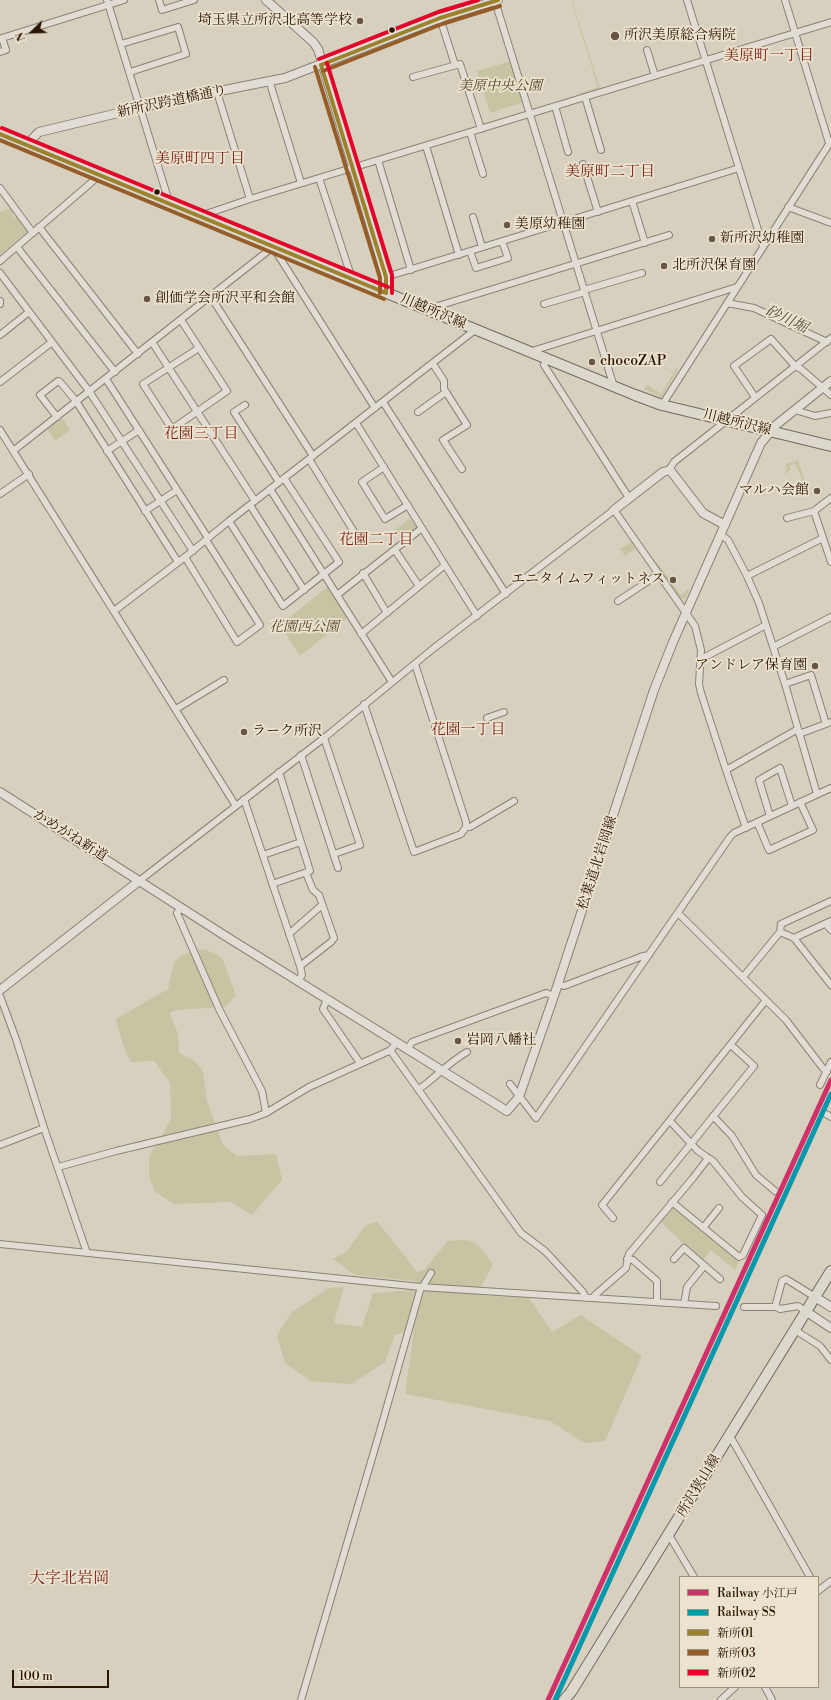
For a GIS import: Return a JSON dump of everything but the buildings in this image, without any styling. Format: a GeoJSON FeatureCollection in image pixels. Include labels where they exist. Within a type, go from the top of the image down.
{"type":"FeatureCollection","features":[{"type":"Feature","properties":{"kind":"main road","name":"川越所沢線"},"geometry":{"type":"LineString","coordinates":[[0,134],[168,201],[198,216],[614,387],[662,405],[831,446]]}},
{"type":"Feature","properties":{"kind":"main road","name":"所沢狭山線"},"geometry":{"type":"LineString","coordinates":[[564,1700],[572,1692],[831,1271]]}},
{"type":"Feature","properties":{"kind":"street"},"geometry":{"type":"LineString","coordinates":[[0,52],[6,50],[2,38],[108,2],[124,0]]}},
{"type":"Feature","properties":{"kind":"street"},"geometry":{"type":"LineString","coordinates":[[159,0],[162,10],[194,0]]}},
{"type":"Feature","properties":{"kind":"street"},"geometry":{"type":"LineString","coordinates":[[497,0],[530,114],[614,387]]}},
{"type":"Feature","properties":{"kind":"street","name":"新所沢跨道橋通り"},"geometry":{"type":"LineString","coordinates":[[28,146],[35,134],[39,132],[140,108],[293,76],[440,18],[497,0]]}},
{"type":"Feature","properties":{"kind":"street"},"geometry":{"type":"LineString","coordinates":[[687,0],[763,246]]}},
{"type":"Feature","properties":{"kind":"street"},"geometry":{"type":"LineString","coordinates":[[662,405],[830,142],[785,0]]}},
{"type":"Feature","properties":{"kind":"street"},"geometry":{"type":"LineString","coordinates":[[269,1],[313,42],[318,49],[386,277],[386,292]]}},
{"type":"Feature","properties":{"kind":"street"},"geometry":{"type":"LineString","coordinates":[[108,2],[168,201]]}},
{"type":"Feature","properties":{"kind":"street"},"geometry":{"type":"LineString","coordinates":[[440,18],[455,65]]}},
{"type":"Feature","properties":{"kind":"street"},"geometry":{"type":"LineString","coordinates":[[198,216],[219,208],[831,22]]}},
{"type":"Feature","properties":{"kind":"street"},"geometry":{"type":"LineString","coordinates":[[121,44],[178,27],[186,54],[130,72]]}},
{"type":"Feature","properties":{"kind":"street"},"geometry":{"type":"LineString","coordinates":[[647,50],[655,76]]}},
{"type":"Feature","properties":{"kind":"street"},"geometry":{"type":"LineString","coordinates":[[413,77],[460,64],[481,129]]}},
{"type":"Feature","properties":{"kind":"street"},"geometry":{"type":"LineString","coordinates":[[270,82],[301,183]]}},
{"type":"Feature","properties":{"kind":"street"},"geometry":{"type":"LineString","coordinates":[[217,92],[250,199]]}},
{"type":"Feature","properties":{"kind":"street"},"geometry":{"type":"LineString","coordinates":[[584,98],[601,150]]}},
{"type":"Feature","properties":{"kind":"street"},"geometry":{"type":"LineString","coordinates":[[555,106],[568,152]]}},
{"type":"Feature","properties":{"kind":"street"},"geometry":{"type":"LineString","coordinates":[[470,132],[483,174]]}},
{"type":"Feature","properties":{"kind":"street"},"geometry":{"type":"LineString","coordinates":[[426,146],[459,255]]}},
{"type":"Feature","properties":{"kind":"street"},"geometry":{"type":"LineString","coordinates":[[378,160],[410,270]]}},
{"type":"Feature","properties":{"kind":"street"},"geometry":{"type":"LineString","coordinates":[[583,164],[598,212]]}},
{"type":"Feature","properties":{"kind":"street"},"geometry":{"type":"LineString","coordinates":[[386,277],[739,168]]}},
{"type":"Feature","properties":{"kind":"street"},"geometry":{"type":"LineString","coordinates":[[0,262],[100,175]]}},
{"type":"Feature","properties":{"kind":"street"},"geometry":{"type":"LineString","coordinates":[[319,178],[352,280]]}},
{"type":"Feature","properties":{"kind":"street"},"geometry":{"type":"LineString","coordinates":[[0,188],[33,233]]}},
{"type":"Feature","properties":{"kind":"street"},"geometry":{"type":"LineString","coordinates":[[632,201],[645,242]]}},
{"type":"Feature","properties":{"kind":"street"},"geometry":{"type":"LineString","coordinates":[[788,207],[830,222]]}},
{"type":"Feature","properties":{"kind":"street"},"geometry":{"type":"LineString","coordinates":[[473,217],[482,247]]}},
{"type":"Feature","properties":{"kind":"street"},"geometry":{"type":"LineString","coordinates":[[39,227],[138,354]]}},
{"type":"Feature","properties":{"kind":"street"},"geometry":{"type":"LineString","coordinates":[[427,310],[669,235]]}},
{"type":"Feature","properties":{"kind":"street"},"geometry":{"type":"LineString","coordinates":[[470,251],[476,268],[508,258],[502,241]]}},
{"type":"Feature","properties":{"kind":"street"},"geometry":{"type":"LineString","coordinates":[[17,247],[114,372]]}},
{"type":"Feature","properties":{"kind":"street"},"geometry":{"type":"LineString","coordinates":[[13,451],[273,247],[375,408]]}},
{"type":"Feature","properties":{"kind":"street"},"geometry":{"type":"LineString","coordinates":[[0,273],[89,391],[193,551]]}},
{"type":"Feature","properties":{"kind":"street"},"geometry":{"type":"LineString","coordinates":[[544,304],[642,273]]}},
{"type":"Feature","properties":{"kind":"street"},"geometry":{"type":"LineString","coordinates":[[529,352],[560,341],[737,287]]}},
{"type":"Feature","properties":{"kind":"street"},"geometry":{"type":"LineString","coordinates":[[211,297],[311,458],[356,535]]}},
{"type":"Feature","properties":{"kind":"street"},"geometry":{"type":"LineString","coordinates":[[87,1253],[44,1128],[1,990],[324,738],[415,664],[629,498],[663,472],[668,470],[674,462],[726,420],[829,340],[754,308],[727,303]]}},
{"type":"Feature","properties":{"kind":"street"},"geometry":{"type":"LineString","coordinates":[[0,335],[29,312]]}},
{"type":"Feature","properties":{"kind":"street"},"geometry":{"type":"LineString","coordinates":[[181,320],[199,348],[227,392],[172,429],[143,384],[199,348]]}},
{"type":"Feature","properties":{"kind":"street"},"geometry":{"type":"LineString","coordinates":[[114,611],[475,330]]}},
{"type":"Feature","properties":{"kind":"street"},"geometry":{"type":"LineString","coordinates":[[755,397],[734,366],[771,339],[796,366],[831,395]]}},
{"type":"Feature","properties":{"kind":"street"},"geometry":{"type":"LineString","coordinates":[[0,382],[52,342]]}},
{"type":"Feature","properties":{"kind":"street"},"geometry":{"type":"LineString","coordinates":[[152,342],[197,412],[304,590]]}},
{"type":"Feature","properties":{"kind":"street"},"geometry":{"type":"LineString","coordinates":[[546,359],[544,365],[629,498]]}},
{"type":"Feature","properties":{"kind":"street"},"geometry":{"type":"LineString","coordinates":[[433,364],[444,380],[444,389],[467,424],[443,440],[462,469]]}},
{"type":"Feature","properties":{"kind":"street"},"geometry":{"type":"LineString","coordinates":[[106,379],[177,490],[260,625],[237,642],[185,557]]}},
{"type":"Feature","properties":{"kind":"street"},"geometry":{"type":"LineString","coordinates":[[57,417],[40,395],[58,381],[76,401],[178,562]]}},
{"type":"Feature","properties":{"kind":"street","name":"松葉道北岩岡線"},"geometry":{"type":"LineString","coordinates":[[507,1111],[519,1097],[558,984],[654,690],[725,524],[761,443],[770,431],[831,381]]}},
{"type":"Feature","properties":{"kind":"street"},"geometry":{"type":"LineString","coordinates":[[418,412],[446,392]]}},
{"type":"Feature","properties":{"kind":"street"},"geometry":{"type":"LineString","coordinates":[[383,402],[506,594]]}},
{"type":"Feature","properties":{"kind":"street"},"geometry":{"type":"LineString","coordinates":[[229,521],[283,606],[339,562],[234,412],[245,405]]}},
{"type":"Feature","properties":{"kind":"street"},"geometry":{"type":"LineString","coordinates":[[794,410],[815,416],[831,413]]}},
{"type":"Feature","properties":{"kind":"street"},"geometry":{"type":"LineString","coordinates":[[356,423],[477,616]]}},
{"type":"Feature","properties":{"kind":"street"},"geometry":{"type":"LineString","coordinates":[[0,430],[236,806]]}},
{"type":"Feature","properties":{"kind":"street"},"geometry":{"type":"LineString","coordinates":[[107,451],[139,430]]}},
{"type":"Feature","properties":{"kind":"street"},"geometry":{"type":"LineString","coordinates":[[384,467],[362,482],[385,519],[408,505]]}},
{"type":"Feature","properties":{"kind":"street"},"geometry":{"type":"LineString","coordinates":[[668,470],[674,472],[703,513],[725,524]]}},
{"type":"Feature","properties":{"kind":"street"},"geometry":{"type":"LineString","coordinates":[[0,494],[29,474]]}},
{"type":"Feature","properties":{"kind":"street"},"geometry":{"type":"LineString","coordinates":[[270,489],[392,682]]}},
{"type":"Feature","properties":{"kind":"street"},"geometry":{"type":"LineString","coordinates":[[145,511],[177,490]]}},
{"type":"Feature","properties":{"kind":"street"},"geometry":{"type":"LineString","coordinates":[[787,518],[814,511],[831,498]]}},
{"type":"Feature","properties":{"kind":"street"},"geometry":{"type":"LineString","coordinates":[[614,510],[686,613],[697,632],[701,644],[699,684],[701,693],[746,828]]}},
{"type":"Feature","properties":{"kind":"street"},"geometry":{"type":"LineString","coordinates":[[814,511],[831,562]]}},
{"type":"Feature","properties":{"kind":"street"},"geometry":{"type":"LineString","coordinates":[[337,594],[422,528]]}},
{"type":"Feature","properties":{"kind":"street"},"geometry":{"type":"LineString","coordinates":[[721,535],[728,540],[747,576],[766,625],[817,794]]}},
{"type":"Feature","properties":{"kind":"street"},"geometry":{"type":"LineString","coordinates":[[747,576],[823,538]]}},
{"type":"Feature","properties":{"kind":"street"},"geometry":{"type":"LineString","coordinates":[[395,550],[419,586]]}},
{"type":"Feature","properties":{"kind":"street"},"geometry":{"type":"LineString","coordinates":[[361,634],[445,564]]}},
{"type":"Feature","properties":{"kind":"street"},"geometry":{"type":"LineString","coordinates":[[363,573],[388,613]]}},
{"type":"Feature","properties":{"kind":"street"},"geometry":{"type":"LineString","coordinates":[[618,601],[659,574]]}},
{"type":"Feature","properties":{"kind":"street"},"geometry":{"type":"LineString","coordinates":[[773,647],[831,617]]}},
{"type":"Feature","properties":{"kind":"street"},"geometry":{"type":"LineString","coordinates":[[701,659],[766,625]]}},
{"type":"Feature","properties":{"kind":"street"},"geometry":{"type":"LineString","coordinates":[[364,704],[414,852],[461,834],[466,827],[466,822],[457,790],[415,664]]}},
{"type":"Feature","properties":{"kind":"street"},"geometry":{"type":"LineString","coordinates":[[726,770],[798,731],[830,723],[811,675],[785,684]]}},
{"type":"Feature","properties":{"kind":"street"},"geometry":{"type":"LineString","coordinates":[[176,709],[224,680]]}},
{"type":"Feature","properties":{"kind":"street"},"geometry":{"type":"LineString","coordinates":[[487,718],[504,712]]}},
{"type":"Feature","properties":{"kind":"street"},"geometry":{"type":"LineString","coordinates":[[324,738],[360,845],[334,854]]}},
{"type":"Feature","properties":{"kind":"street"},"geometry":{"type":"LineString","coordinates":[[301,755],[338,868]]}},
{"type":"Feature","properties":{"kind":"street"},"geometry":{"type":"LineString","coordinates":[[770,816],[758,780],[780,768],[792,806]]}},
{"type":"Feature","properties":{"kind":"street"},"geometry":{"type":"LineString","coordinates":[[272,884],[310,871],[279,772]]}},
{"type":"Feature","properties":{"kind":"street"},"geometry":{"type":"LineString","coordinates":[[510,1084],[536,1118],[730,837],[734,833],[831,788]]}},
{"type":"Feature","properties":{"kind":"street","name":"かめがね新道"},"geometry":{"type":"LineString","coordinates":[[0,792],[181,908],[507,1111]]}},
{"type":"Feature","properties":{"kind":"street"},"geometry":{"type":"LineString","coordinates":[[244,799],[300,966],[302,974],[298,981]]}},
{"type":"Feature","properties":{"kind":"street"},"geometry":{"type":"LineString","coordinates":[[466,827],[470,827],[514,802]]}},
{"type":"Feature","properties":{"kind":"street"},"geometry":{"type":"LineString","coordinates":[[757,822],[769,850],[813,830],[800,802]]}},
{"type":"Feature","properties":{"kind":"street"},"geometry":{"type":"LineString","coordinates":[[263,855],[301,842]]}},
{"type":"Feature","properties":{"kind":"street"},"geometry":{"type":"LineString","coordinates":[[300,966],[334,938],[319,895],[313,890],[306,873]]}},
{"type":"Feature","properties":{"kind":"street"},"geometry":{"type":"LineString","coordinates":[[743,977],[780,932],[780,924],[831,901]]}},
{"type":"Feature","properties":{"kind":"street"},"geometry":{"type":"LineString","coordinates":[[289,934],[322,905]]}},
{"type":"Feature","properties":{"kind":"street"},"geometry":{"type":"LineString","coordinates":[[181,908],[177,913],[219,1009],[262,1091],[266,1114]]}},
{"type":"Feature","properties":{"kind":"street"},"geometry":{"type":"LineString","coordinates":[[678,913],[786,1020],[827,1072]]}},
{"type":"Feature","properties":{"kind":"street"},"geometry":{"type":"LineString","coordinates":[[794,938],[828,922],[831,930]]}},
{"type":"Feature","properties":{"kind":"street"},"geometry":{"type":"LineString","coordinates":[[780,932],[794,938],[831,986]]}},
{"type":"Feature","properties":{"kind":"street"},"geometry":{"type":"LineString","coordinates":[[558,984],[564,986],[649,955]]}},
{"type":"Feature","properties":{"kind":"street"},"geometry":{"type":"LineString","coordinates":[[407,1050],[412,1042],[546,993],[554,996]]}},
{"type":"Feature","properties":{"kind":"street"},"geometry":{"type":"LineString","coordinates":[[327,999],[323,1009],[360,1063]]}},
{"type":"Feature","properties":{"kind":"street"},"geometry":{"type":"LineString","coordinates":[[613,1218],[602,1205],[766,1000]]}},
{"type":"Feature","properties":{"kind":"street"},"geometry":{"type":"LineString","coordinates":[[58,1167],[266,1114],[309,1087],[390,1050],[396,1043]]}},
{"type":"Feature","properties":{"kind":"street"},"geometry":{"type":"LineString","coordinates":[[660,1182],[690,1143],[754,1066],[731,1045]]}},
{"type":"Feature","properties":{"kind":"street"},"geometry":{"type":"LineString","coordinates":[[390,1050],[521,1233],[548,1254],[583,1292],[586,1298]]}},
{"type":"Feature","properties":{"kind":"street"},"geometry":{"type":"LineString","coordinates":[[419,1089],[458,1057],[467,1052]]}},
{"type":"Feature","properties":{"kind":"street"},"geometry":{"type":"LineString","coordinates":[[820,1085],[831,1062]]}},
{"type":"Feature","properties":{"kind":"street"},"geometry":{"type":"LineString","coordinates":[[713,1116],[732,1136],[756,1175],[775,1191]]}},
{"type":"Feature","properties":{"kind":"street"},"geometry":{"type":"LineString","coordinates":[[670,1121],[698,1152],[715,1163],[743,1198],[762,1213],[762,1215],[740,1258],[672,1202]]}},
{"type":"Feature","properties":{"kind":"street"},"geometry":{"type":"LineString","coordinates":[[0,1145],[44,1128]]}},
{"type":"Feature","properties":{"kind":"street"},"geometry":{"type":"LineString","coordinates":[[594,1298],[595,1295],[626,1268],[627,1259],[647,1232],[706,1161],[707,1157]]}},
{"type":"Feature","properties":{"kind":"street"},"geometry":{"type":"LineString","coordinates":[[703,1228],[719,1208]]}},
{"type":"Feature","properties":{"kind":"street"},"geometry":{"type":"LineString","coordinates":[[0,1244],[422,1287],[716,1306]]}},
{"type":"Feature","properties":{"kind":"street"},"geometry":{"type":"LineString","coordinates":[[674,1259],[684,1248],[720,1279]]}},
{"type":"Feature","properties":{"kind":"street"},"geometry":{"type":"LineString","coordinates":[[627,1259],[632,1260],[657,1281],[657,1302]]}},
{"type":"Feature","properties":{"kind":"street"},"geometry":{"type":"LineString","coordinates":[[684,1304],[687,1287],[704,1266]]}},
{"type":"Feature","properties":{"kind":"street"},"geometry":{"type":"LineString","coordinates":[[300,1700],[422,1287],[431,1273]]}},
{"type":"Feature","properties":{"kind":"street"},"geometry":{"type":"LineString","coordinates":[[776,1307],[782,1283],[785,1279],[788,1279],[831,1307]]}},
{"type":"Feature","properties":{"kind":"street"},"geometry":{"type":"LineString","coordinates":[[744,1307],[776,1307],[780,1309],[798,1306],[831,1328]]}},
{"type":"Feature","properties":{"kind":"street"},"geometry":{"type":"LineString","coordinates":[[795,1330],[820,1346],[831,1360]]}},
{"type":"Feature","properties":{"kind":"street"},"geometry":{"type":"LineString","coordinates":[[730,1436],[809,1576]]}},
{"type":"Feature","properties":{"kind":"street"},"geometry":{"type":"LineString","coordinates":[[669,1535],[693,1576]]}},
{"type":"Feature","properties":{"kind":"street"},"geometry":{"type":"LineString","coordinates":[[819,1590],[831,1582]]}},
{"type":"Feature","properties":{"kind":"street"},"geometry":{"type":"LineString","coordinates":[[721,1700],[734,1688]]}},
{"type":"Feature","properties":{"kind":"street"},"geometry":{"type":"LineString","coordinates":[[766,1688],[772,1700]]}},
{"type":"Feature","properties":{"kind":"green space"},"geometry":{"type":"Polygon","coordinates":[[[571,0],[600,89],[579,96],[578,94],[598,87],[571,0]]]}},
{"type":"Feature","properties":{"kind":"green space","name":"美原中央公園"},"geometry":{"type":"Polygon","coordinates":[[[511,61],[524,102],[490,113],[477,71],[511,61]]]}},
{"type":"Feature","properties":{"kind":"green space"},"geometry":{"type":"Polygon","coordinates":[[[11,208],[15,212],[12,214],[14,218],[17,216],[28,231],[0,255],[0,212],[11,208]]]}},
{"type":"Feature","properties":{"kind":"green space"},"geometry":{"type":"Polygon","coordinates":[[[659,364],[674,373],[676,367],[678,370],[661,397],[644,389],[647,385],[661,394],[673,374],[659,364]]]}},
{"type":"Feature","properties":{"kind":"green space"},"geometry":{"type":"Polygon","coordinates":[[[61,416],[70,430],[55,441],[46,427],[61,416]]]}},
{"type":"Feature","properties":{"kind":"green space"},"geometry":{"type":"Polygon","coordinates":[[[798,460],[809,494],[795,463],[790,466],[791,470],[784,474],[787,467],[785,466],[786,464],[798,460]]]}},
{"type":"Feature","properties":{"kind":"green space"},"geometry":{"type":"Polygon","coordinates":[[[410,518],[417,528],[402,539],[395,530],[410,518]]]}},
{"type":"Feature","properties":{"kind":"green space"},"geometry":{"type":"Polygon","coordinates":[[[631,542],[635,549],[625,556],[620,549],[631,542]]]}},
{"type":"Feature","properties":{"kind":"green space"},"geometry":{"type":"Polygon","coordinates":[[[650,556],[659,565],[681,595],[688,588],[689,590],[685,599],[679,599],[650,556]]]}},
{"type":"Feature","properties":{"kind":"green space","name":"花園西公園"},"geometry":{"type":"Polygon","coordinates":[[[327,587],[347,618],[300,656],[280,625],[327,587]]]}},
{"type":"Feature","properties":{"kind":"green space"},"geometry":{"type":"Polygon","coordinates":[[[205,949],[222,958],[236,995],[225,1007],[176,1010],[170,1013],[178,1034],[179,1053],[194,1061],[203,1071],[207,1101],[223,1145],[237,1156],[276,1154],[282,1180],[252,1215],[231,1202],[174,1204],[155,1192],[149,1176],[149,1156],[171,1120],[170,1083],[154,1061],[131,1062],[123,1045],[116,1019],[168,989],[174,964],[181,956],[186,953],[205,949]]]}},
{"type":"Feature","properties":{"kind":"green space"},"geometry":{"type":"Polygon","coordinates":[[[674,1206],[739,1262],[735,1270],[711,1250],[702,1262],[661,1222],[674,1206]]]}},
{"type":"Feature","properties":{"kind":"green space"},"geometry":{"type":"Polygon","coordinates":[[[377,1221],[417,1272],[424,1270],[448,1241],[471,1241],[480,1247],[493,1265],[476,1295],[529,1298],[552,1332],[581,1315],[642,1356],[605,1441],[584,1443],[550,1421],[405,1394],[414,1329],[395,1335],[385,1362],[351,1384],[310,1381],[285,1363],[277,1335],[291,1313],[329,1288],[344,1287],[334,1323],[362,1327],[373,1293],[414,1290],[417,1281],[355,1275],[333,1259],[347,1251],[364,1227],[377,1221]]]}},
{"type":"Feature","properties":{"kind":"waterway","name":"砂川堀"},"geometry":{"type":"LineString","coordinates":[[740,302],[746,304]]}},
{"type":"Feature","properties":{"kind":"waterway","name":"砂川堀"},"geometry":{"type":"LineString","coordinates":[[765,310],[789,321]]}},
{"type":"Feature","properties":{"kind":"rail line","name":"小江戸"},"geometry":{"type":"LineString","coordinates":[[548,1700],[831,1080]]}},
{"type":"Feature","properties":{"kind":"rail line","name":"SS"},"geometry":{"type":"LineString","coordinates":[[555,1700],[831,1094]]}},
{"type":"Feature","properties":{"kind":"transit line","name":"新所02"},"geometry":{"type":"LineString","coordinates":[[319,59],[438,12],[478,0]]}},
{"type":"Feature","properties":{"kind":"transit line","name":"新所01"},"geometry":{"type":"LineString","coordinates":[[321,65],[440,18],[498,0]]}},
{"type":"Feature","properties":{"kind":"transit line","name":"新所03"},"geometry":{"type":"LineString","coordinates":[[323,71],[442,24],[500,6]]}},
{"type":"Feature","properties":{"kind":"transit line","name":"新所02"},"geometry":{"type":"LineString","coordinates":[[327,63],[392,275],[392,293]]}},
{"type":"Feature","properties":{"kind":"transit line","name":"新所01"},"geometry":{"type":"LineString","coordinates":[[321,65],[386,277],[386,293]]}},
{"type":"Feature","properties":{"kind":"transit line","name":"新所03"},"geometry":{"type":"LineString","coordinates":[[315,67],[380,278],[380,293]]}},
{"type":"Feature","properties":{"kind":"transit line","name":"新所02"},"geometry":{"type":"LineString","coordinates":[[2,128],[388,287]]}},
{"type":"Feature","properties":{"kind":"transit line","name":"新所01"},"geometry":{"type":"LineString","coordinates":[[0,134],[386,293]]}},
{"type":"Feature","properties":{"kind":"transit line","name":"新所03"},"geometry":{"type":"LineString","coordinates":[[0,140],[384,299]]}},
{"type":"Feature","properties":{"kind":"place","name":"埼玉県立所沢北高等学校"},"geometry":{"type":"Point","coordinates":[360,21]}},
{"type":"Feature","properties":{"kind":"place","name":"所沢美原総合病院"},"geometry":{"type":"Point","coordinates":[615,36]}},
{"type":"Feature","properties":{"kind":"place","name":"美原幼稚園"},"geometry":{"type":"Point","coordinates":[507,225]}},
{"type":"Feature","properties":{"kind":"place","name":"新所沢幼稚園"},"geometry":{"type":"Point","coordinates":[712,239]}},
{"type":"Feature","properties":{"kind":"place","name":"北所沢保育園"},"geometry":{"type":"Point","coordinates":[664,266]}},
{"type":"Feature","properties":{"kind":"place","name":"創価学会所沢平和会館"},"geometry":{"type":"Point","coordinates":[147,299]}},
{"type":"Feature","properties":{"kind":"place","name":"chocoZAP"},"geometry":{"type":"Point","coordinates":[592,362]}},
{"type":"Feature","properties":{"kind":"place","name":"マルハ会館"},"geometry":{"type":"Point","coordinates":[817,491]}},
{"type":"Feature","properties":{"kind":"place","name":"エニタイムフィットネス"},"geometry":{"type":"Point","coordinates":[673,580]}},
{"type":"Feature","properties":{"kind":"place","name":"アンドレア保育園"},"geometry":{"type":"Point","coordinates":[815,666]}},
{"type":"Feature","properties":{"kind":"place","name":"ラーク所沢"},"geometry":{"type":"Point","coordinates":[244,732]}},
{"type":"Feature","properties":{"kind":"place","name":"岩岡八幡社"},"geometry":{"type":"Point","coordinates":[458,1041]}},
{"type":"Feature","properties":{"kind":"district","name":"美原町一丁目"},"geometry":{"type":"Point","coordinates":[769,56]}},
{"type":"Feature","properties":{"kind":"district","name":"美原町四丁目"},"geometry":{"type":"Point","coordinates":[200,159]}},
{"type":"Feature","properties":{"kind":"district","name":"美原町二丁目"},"geometry":{"type":"Point","coordinates":[610,172]}},
{"type":"Feature","properties":{"kind":"district","name":"花園三丁目"},"geometry":{"type":"Point","coordinates":[201,434]}},
{"type":"Feature","properties":{"kind":"district","name":"花園二丁目"},"geometry":{"type":"Point","coordinates":[376,540]}},
{"type":"Feature","properties":{"kind":"district","name":"花園一丁目"},"geometry":{"type":"Point","coordinates":[468,730]}},
{"type":"Feature","properties":{"kind":"district","name":"大字北岩岡"},"geometry":{"type":"Point","coordinates":[69,1579]}}]}
